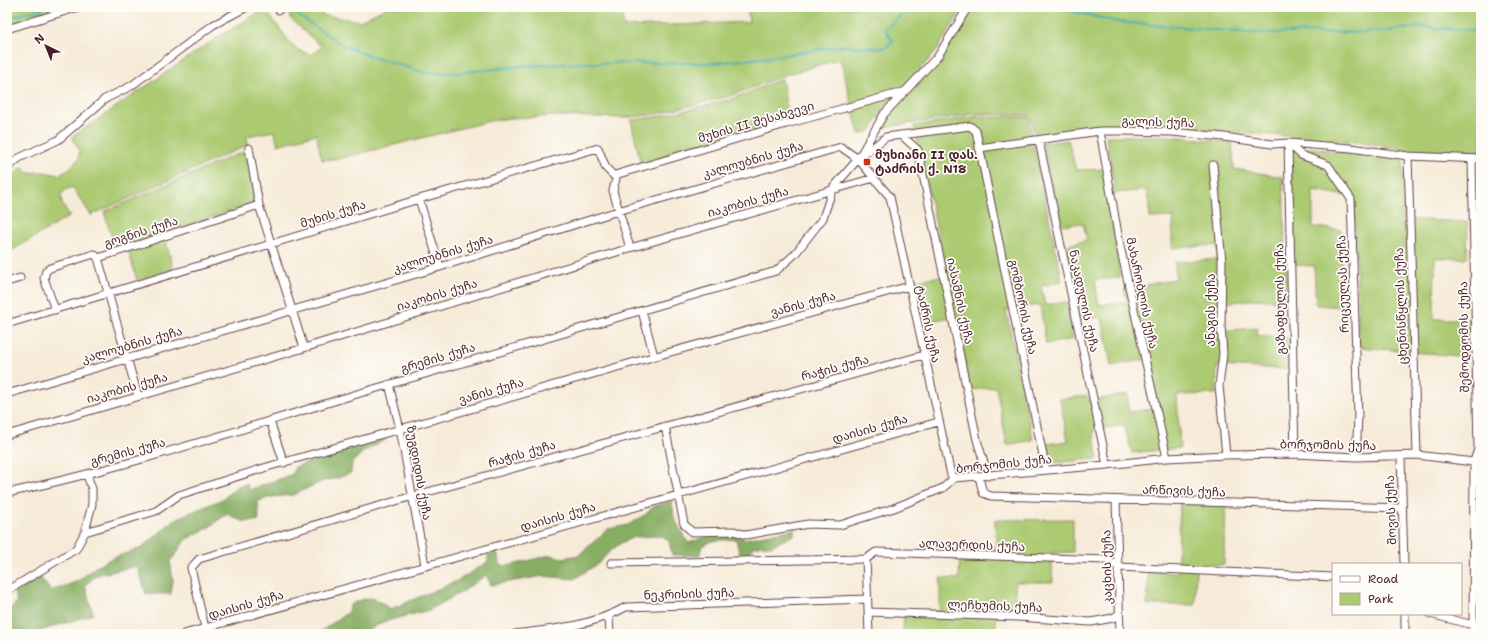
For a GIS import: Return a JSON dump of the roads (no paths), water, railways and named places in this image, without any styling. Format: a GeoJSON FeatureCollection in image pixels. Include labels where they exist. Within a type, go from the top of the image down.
{"type":"FeatureCollection","features":[{"type":"Feature","properties":{"kind":"street"},"geometry":{"type":"LineString","coordinates":[[7,29],[79,7]]}},
{"type":"Feature","properties":{"kind":"street"},"geometry":{"type":"LineString","coordinates":[[7,168],[19,158],[58,140],[105,99],[131,86],[213,25],[247,7]]}},
{"type":"Feature","properties":{"kind":"street"},"geometry":{"type":"LineString","coordinates":[[833,188],[858,159],[884,114],[938,56],[968,7]]}},
{"type":"Feature","properties":{"kind":"street","name":"მუხის II შესახვევი"},"geometry":{"type":"LineString","coordinates":[[615,175],[786,124],[903,92]]}},
{"type":"Feature","properties":{"kind":"street"},"geometry":{"type":"LineString","coordinates":[[858,159],[886,137],[970,126],[976,131],[979,148]]}},
{"type":"Feature","properties":{"kind":"street","name":"გალის ქუჩა"},"geometry":{"type":"LineString","coordinates":[[979,148],[1039,141],[1100,131],[1172,132],[1224,137],[1272,144],[1288,143],[1351,148],[1408,156],[1472,159],[1481,158]]}},
{"type":"Feature","properties":{"kind":"street","name":"მახარობლის ქუჩა"},"geometry":{"type":"LineString","coordinates":[[1100,131],[1120,246],[1167,458]]}},
{"type":"Feature","properties":{"kind":"street","name":"იასამნის ქუჩა"},"geometry":{"type":"LineString","coordinates":[[901,135],[918,150],[977,440],[988,476]]}},
{"type":"Feature","properties":{"kind":"street","name":"ნაკადულის ქუჩა"},"geometry":{"type":"LineString","coordinates":[[1039,141],[1107,465]]}},
{"type":"Feature","properties":{"kind":"street","name":"გაზაფხულის ქუჩა"},"geometry":{"type":"LineString","coordinates":[[1288,143],[1295,454]]}},
{"type":"Feature","properties":{"kind":"street","name":"რიცეულას ქუჩა"},"geometry":{"type":"LineString","coordinates":[[1288,143],[1301,155],[1328,165],[1351,199],[1358,417],[1356,457]]}},
{"type":"Feature","properties":{"kind":"street","name":"კალოუბნის ქუჩა"},"geometry":{"type":"LineString","coordinates":[[7,394],[440,267],[618,211],[828,150],[841,147],[858,159],[874,178]]}},
{"type":"Feature","properties":{"kind":"street"},"geometry":{"type":"LineString","coordinates":[[249,148],[259,205],[304,348]]}},
{"type":"Feature","properties":{"kind":"street","name":"მუხის ქუჩა"},"geometry":{"type":"LineString","coordinates":[[7,324],[419,199],[598,148],[606,168],[615,175]]}},
{"type":"Feature","properties":{"kind":"street","name":"გომბორის ქუჩა"},"geometry":{"type":"LineString","coordinates":[[979,148],[1046,470]]}},
{"type":"Feature","properties":{"kind":"street","name":"ცხენისწყლის ქუჩა"},"geometry":{"type":"LineString","coordinates":[[1408,156],[1417,455]]}},
{"type":"Feature","properties":{"kind":"street","name":"შემოდგომის ქუჩა"},"geometry":{"type":"LineString","coordinates":[[1472,159],[1478,449],[1473,634]]}},
{"type":"Feature","properties":{"kind":"street","name":"ანაგის ქუჩა"},"geometry":{"type":"LineString","coordinates":[[1213,165],[1222,262],[1221,324],[1223,354],[1219,386],[1226,455]]}},
{"type":"Feature","properties":{"kind":"street"},"geometry":{"type":"LineString","coordinates":[[615,175],[616,178],[613,191],[630,248]]}},
{"type":"Feature","properties":{"kind":"street","name":"იაკობის ქუჩა"},"geometry":{"type":"LineString","coordinates":[[7,435],[304,348],[630,248],[833,188],[874,178]]}},
{"type":"Feature","properties":{"kind":"street","name":"ტაძრის ქუჩა"},"geometry":{"type":"LineString","coordinates":[[874,178],[890,197],[938,422],[951,475],[954,478]]}},
{"type":"Feature","properties":{"kind":"street","name":"გრემის ქუჩა"},"geometry":{"type":"LineString","coordinates":[[7,493],[177,450],[389,384],[776,271],[795,254],[823,218],[833,188]]}},
{"type":"Feature","properties":{"kind":"street"},"geometry":{"type":"LineString","coordinates":[[419,199],[440,267]]}},
{"type":"Feature","properties":{"kind":"street","name":"გოგნის ქუჩა"},"geometry":{"type":"LineString","coordinates":[[138,396],[98,258],[259,205]]}},
{"type":"Feature","properties":{"kind":"street"},"geometry":{"type":"LineString","coordinates":[[55,310],[44,278],[46,271],[86,256],[94,254],[98,258]]}},
{"type":"Feature","properties":{"kind":"street"},"geometry":{"type":"LineString","coordinates":[[7,282],[20,278]]}},
{"type":"Feature","properties":{"kind":"street","name":"ვანის ქუჩა"},"geometry":{"type":"LineString","coordinates":[[85,532],[156,511],[179,495],[267,467],[654,356],[909,286]]}},
{"type":"Feature","properties":{"kind":"street"},"geometry":{"type":"LineString","coordinates":[[642,311],[654,356]]}},
{"type":"Feature","properties":{"kind":"street","name":"რაჭის ქუჩა"},"geometry":{"type":"LineString","coordinates":[[205,628],[191,568],[198,559],[412,496],[924,355]]}},
{"type":"Feature","properties":{"kind":"street","name":"ზუგდიდის ქუჩა"},"geometry":{"type":"LineString","coordinates":[[389,384],[400,429],[425,565]]}},
{"type":"Feature","properties":{"kind":"street"},"geometry":{"type":"LineString","coordinates":[[270,421],[284,463]]}},
{"type":"Feature","properties":{"kind":"street","name":"დაისის ქუჩა"},"geometry":{"type":"LineString","coordinates":[[184,634],[938,422]]}},
{"type":"Feature","properties":{"kind":"street","name":"ბორჯომის ქუჩა"},"geometry":{"type":"LineString","coordinates":[[665,426],[684,524],[692,532],[734,531],[746,536],[808,524],[840,525],[901,505],[943,488],[954,478],[1107,465],[1167,458],[1226,455],[1295,454],[1356,457],[1417,455],[1477,462]]}},
{"type":"Feature","properties":{"kind":"street","name":"შოვის ქუჩა"},"geometry":{"type":"LineString","coordinates":[[1401,456],[1404,563]]}},
{"type":"Feature","properties":{"kind":"street"},"geometry":{"type":"LineString","coordinates":[[7,591],[76,550],[85,532],[92,504],[92,489],[87,474]]}},
{"type":"Feature","properties":{"kind":"street","name":"არწივის ქუჩა"},"geometry":{"type":"LineString","coordinates":[[979,477],[983,493],[991,496],[1402,508]]}},
{"type":"Feature","properties":{"kind":"street","name":"კაცხის ქუჩა"},"geometry":{"type":"LineString","coordinates":[[1116,500],[1119,568],[1118,614],[1120,634]]}},
{"type":"Feature","properties":{"kind":"street","name":"ალავერდის ქუჩა"},"geometry":{"type":"LineString","coordinates":[[611,563],[866,559],[876,552],[1107,560],[1119,568],[1332,577]]}},
{"type":"Feature","properties":{"kind":"street"},"geometry":{"type":"LineString","coordinates":[[866,559],[869,634]]}},
{"type":"Feature","properties":{"kind":"street","name":"ნეკრისის ქუჩა"},"geometry":{"type":"LineString","coordinates":[[515,634],[572,627],[609,617],[626,607],[867,599]]}},
{"type":"Feature","properties":{"kind":"street","name":"ლეჩხუმის ქუჩა"},"geometry":{"type":"LineString","coordinates":[[868,612],[1018,617],[1091,622],[1113,618],[1118,614]]}},
{"type":"Feature","properties":{"kind":"street"},"geometry":{"type":"LineString","coordinates":[[1405,615],[1405,634]]}},
{"type":"Feature","properties":{"kind":"street"},"geometry":{"type":"LineString","coordinates":[[1434,615],[1481,627]]}},
{"type":"Feature","properties":{"kind":"street"},"geometry":{"type":"LineString","coordinates":[[609,617],[610,634]]}},
{"type":"Feature","properties":{"kind":"waterway"},"geometry":{"type":"LineString","coordinates":[[7,18],[50,7]]}},
{"type":"Feature","properties":{"kind":"waterway"},"geometry":{"type":"LineString","coordinates":[[293,7],[299,16],[344,46],[370,56],[426,73],[458,73],[522,66],[586,63],[713,63],[772,57],[841,46],[885,48],[893,41],[885,30],[903,13],[928,7]]}},
{"type":"Feature","properties":{"kind":"waterway"},"geometry":{"type":"LineString","coordinates":[[1005,7],[1021,9],[1035,7]]}},
{"type":"Feature","properties":{"kind":"waterway"},"geometry":{"type":"LineString","coordinates":[[1055,7],[1118,22],[1252,33],[1379,32],[1419,27],[1481,31]]}},
{"type":"Feature","properties":{"kind":"place","name":"მუხიანი II დას. ტაძრის ქ. N18"},"geometry":{"type":"Point","coordinates":[867,162]}}]}
